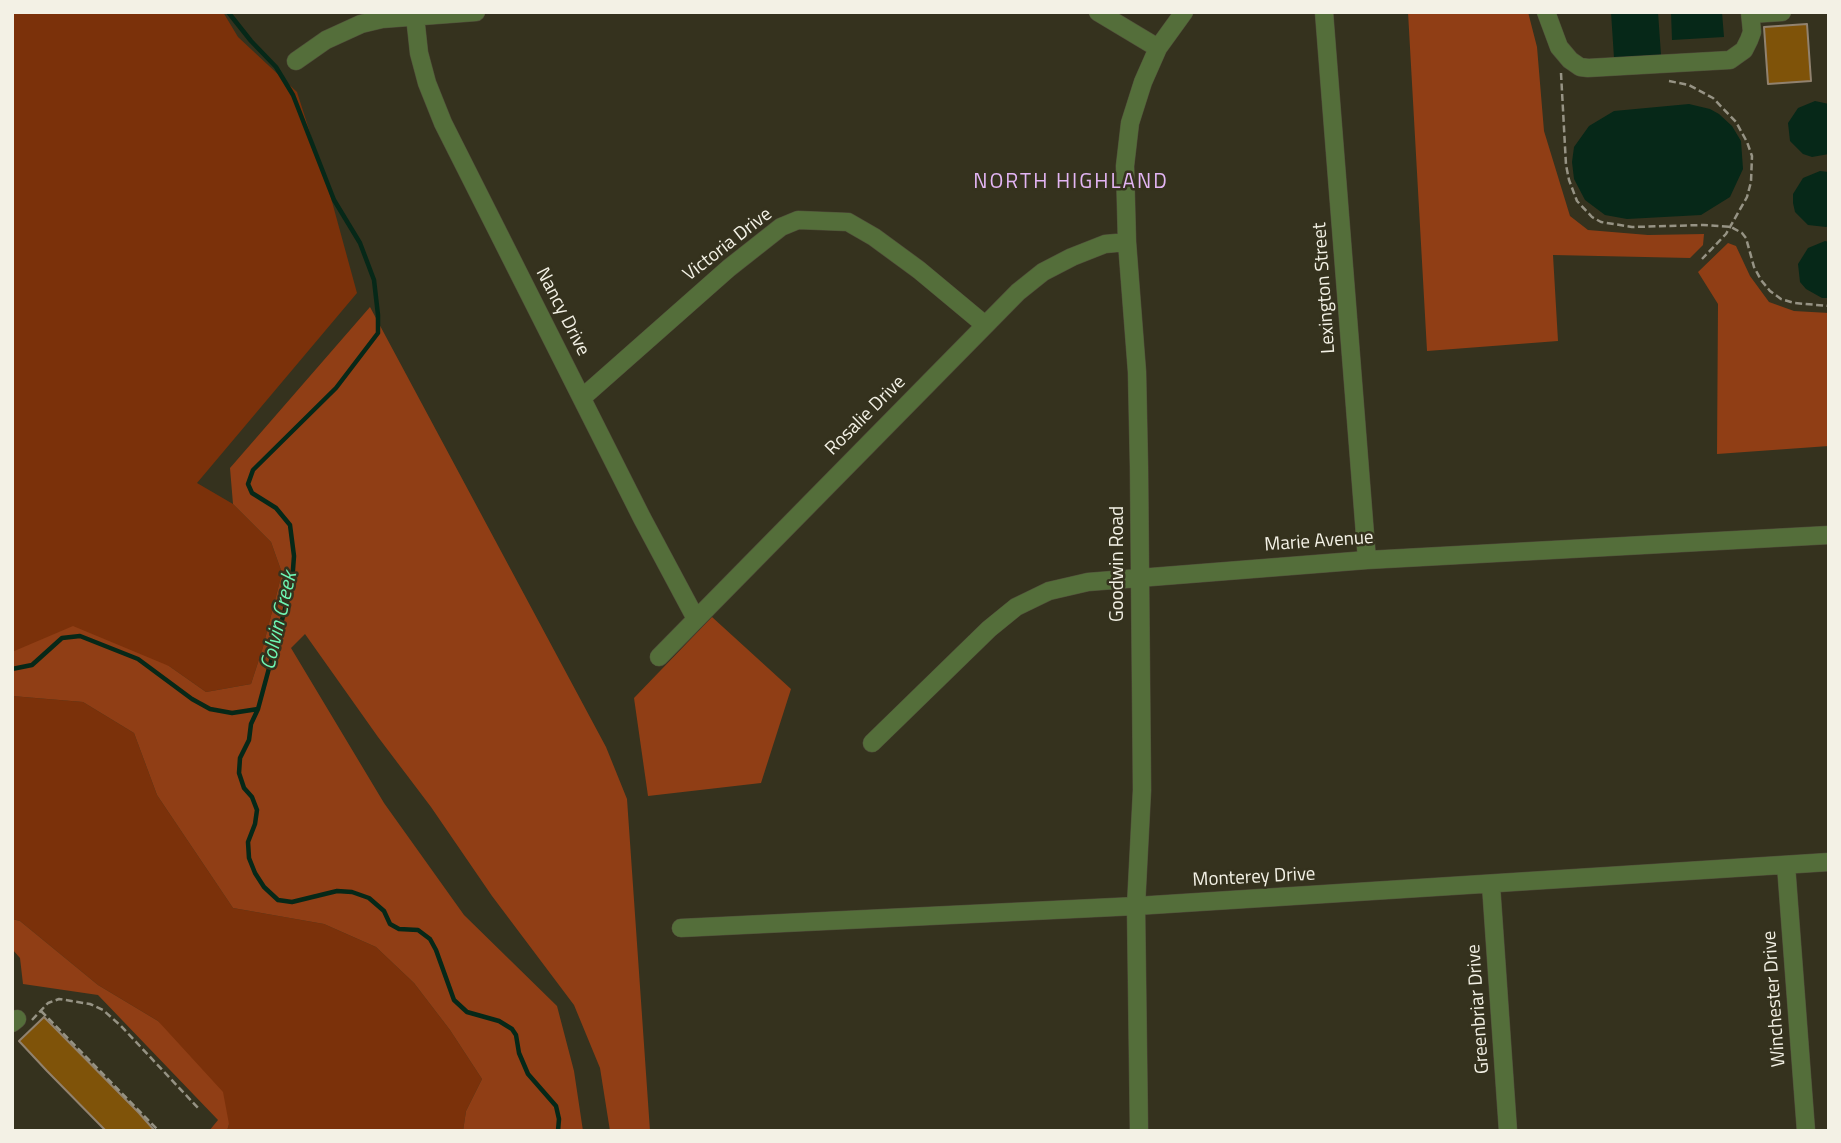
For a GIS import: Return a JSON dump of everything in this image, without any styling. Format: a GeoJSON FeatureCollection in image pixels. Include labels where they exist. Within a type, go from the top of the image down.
{"type":"FeatureCollection","features":[{"type":"Feature","properties":{"kind":"street"},"geometry":{"type":"LineString","coordinates":[[296,61],[326,40],[361,23],[476,12]]}},
{"type":"Feature","properties":{"kind":"street"},"geometry":{"type":"LineString","coordinates":[[1098,12],[1158,48]]}},
{"type":"Feature","properties":{"kind":"street","name":"Goodwin Road"},"geometry":{"type":"LineString","coordinates":[[1139,1131],[1136,906],[1142,790],[1138,372],[1127,242],[1125,166],[1130,123],[1143,82],[1158,48],[1184,12]]}},
{"type":"Feature","properties":{"kind":"street","name":"Lexington Street"},"geometry":{"type":"LineString","coordinates":[[1324,12],[1367,560]]}},
{"type":"Feature","properties":{"kind":"street"},"geometry":{"type":"LineString","coordinates":[[1546,12],[1559,47],[1570,60],[1580,67],[1588,68],[1730,60],[1744,50],[1749,40],[1752,32],[1751,13],[1782,12]]}},
{"type":"Feature","properties":{"kind":"street","name":"Nancy Drive"},"geometry":{"type":"LineString","coordinates":[[415,16],[419,53],[427,83],[443,123],[642,518],[696,619]]}},
{"type":"Feature","properties":{"kind":"street","name":"Victoria Drive"},"geometry":{"type":"LineString","coordinates":[[583,397],[729,268],[781,227],[799,220],[848,222],[874,237],[919,270],[985,325]]}},
{"type":"Feature","properties":{"kind":"street","name":"Rosalie Drive"},"geometry":{"type":"LineString","coordinates":[[659,657],[1018,292],[1043,272],[1072,257],[1105,244],[1127,242]]}},
{"type":"Feature","properties":{"kind":"street","name":"Marie Avenue"},"geometry":{"type":"LineString","coordinates":[[872,743],[989,629],[1016,607],[1049,591],[1088,582],[1367,560],[1829,535]]}},
{"type":"Feature","properties":{"kind":"street","name":"Monterey Drive"},"geometry":{"type":"LineString","coordinates":[[681,928],[1136,906],[1829,862]]}},
{"type":"Feature","properties":{"kind":"street","name":"Winchester Drive"},"geometry":{"type":"LineString","coordinates":[[1786,865],[1805,1131]]}},
{"type":"Feature","properties":{"kind":"street","name":"Greenbriar Drive"},"geometry":{"type":"LineString","coordinates":[[1491,885],[1508,1131]]}},
{"type":"Feature","properties":{"kind":"path"},"geometry":{"type":"LineString","coordinates":[[1559,47],[1566,165],[1573,193],[1585,211],[1601,222],[1616,226],[1731,227],[1746,238],[1754,267],[1760,280],[1770,291],[1781,299],[1794,303],[1829,306]]}},
{"type":"Feature","properties":{"kind":"path"},"geometry":{"type":"LineString","coordinates":[[1659,79],[1689,85],[1703,91],[1725,110],[1747,142],[1752,156],[1747,198],[1731,227],[1702,259]]}},
{"type":"Feature","properties":{"kind":"path"},"geometry":{"type":"LineString","coordinates":[[20,1021],[40,1011],[51,1001],[59,999],[90,1004],[103,1010],[200,1109]]}},
{"type":"Feature","properties":{"kind":"path"},"geometry":{"type":"LineString","coordinates":[[40,1011],[159,1131]]}},
{"type":"Feature","properties":{"kind":"shaded area"},"geometry":{"type":"Polygon","coordinates":[[[12,12],[223,12],[238,37],[297,92],[331,198],[357,293],[197,483],[233,504],[271,542],[282,573],[251,684],[206,692],[169,666],[12,652],[12,12]]]}},
{"type":"Feature","properties":{"kind":"shaded area"},"geometry":{"type":"Polygon","coordinates":[[[1408,12],[1528,12],[1537,47],[1544,131],[1570,216],[1588,230],[1648,235],[1704,234],[1703,245],[1690,258],[1553,255],[1558,341],[1427,351],[1408,12]]]}},
{"type":"Feature","properties":{"kind":"shaded area"},"geometry":{"type":"Polygon","coordinates":[[[1611,12],[1658,12],[1661,55],[1614,58],[1611,12]]]}},
{"type":"Feature","properties":{"kind":"shaded area"},"geometry":{"type":"Polygon","coordinates":[[[1671,12],[1722,12],[1724,37],[1672,40],[1671,12]]]}},
{"type":"Feature","properties":{"kind":"shaded area"},"geometry":{"type":"Polygon","coordinates":[[[1815,101],[1829,104],[1829,154],[1812,157],[1803,154],[1790,141],[1788,123],[1798,108],[1815,101]]]}},
{"type":"Feature","properties":{"kind":"shaded area"},"geometry":{"type":"Polygon","coordinates":[[[1689,104],[1719,114],[1732,126],[1741,141],[1743,169],[1730,197],[1701,215],[1627,219],[1605,215],[1585,200],[1574,179],[1572,162],[1574,147],[1589,126],[1614,111],[1689,104]]]}},
{"type":"Feature","properties":{"kind":"shaded area"},"geometry":{"type":"Polygon","coordinates":[[[1820,171],[1829,172],[1829,226],[1826,227],[1808,225],[1795,212],[1793,203],[1793,194],[1803,178],[1820,171]]]}},
{"type":"Feature","properties":{"kind":"shaded area"},"geometry":{"type":"Polygon","coordinates":[[[1829,242],[1829,298],[1822,298],[1806,289],[1800,282],[1798,264],[1808,248],[1829,242]]]}},
{"type":"Feature","properties":{"kind":"shaded area"},"geometry":{"type":"Polygon","coordinates":[[[1728,243],[1736,246],[1750,276],[1769,302],[1794,311],[1829,313],[1829,446],[1717,454],[1718,304],[1698,272],[1728,243]]]}},
{"type":"Feature","properties":{"kind":"shaded area"},"geometry":{"type":"Polygon","coordinates":[[[370,307],[606,747],[627,799],[650,1131],[610,1131],[600,1068],[574,1005],[492,896],[305,634],[291,648],[384,803],[464,915],[557,1006],[574,1071],[583,1131],[463,1131],[466,1111],[482,1079],[450,1030],[414,983],[376,947],[324,924],[233,908],[157,795],[134,733],[83,702],[12,696],[12,652],[73,626],[169,666],[206,692],[251,684],[282,573],[271,542],[233,504],[230,468],[370,307]]]}},
{"type":"Feature","properties":{"kind":"shaded area"},"geometry":{"type":"Polygon","coordinates":[[[712,617],[791,689],[761,783],[648,796],[634,698],[712,617]]]}},
{"type":"Feature","properties":{"kind":"shaded area"},"geometry":{"type":"Polygon","coordinates":[[[12,696],[83,702],[134,733],[157,795],[233,908],[324,924],[376,947],[414,983],[450,1030],[482,1079],[466,1111],[463,1131],[227,1131],[229,1124],[158,1021],[98,985],[20,921],[12,919],[12,696]]]}},
{"type":"Feature","properties":{"kind":"shaded area"},"geometry":{"type":"Polygon","coordinates":[[[12,919],[20,921],[98,985],[158,1021],[223,1092],[229,1124],[227,1131],[209,1131],[218,1120],[98,995],[23,984],[20,958],[12,949],[12,919]]]}},
{"type":"Feature","properties":{"kind":"building"},"geometry":{"type":"Polygon","coordinates":[[[1807,24],[1811,81],[1768,84],[1764,27],[1807,24]]]}},
{"type":"Feature","properties":{"kind":"building"},"geometry":{"type":"Polygon","coordinates":[[[44,1017],[155,1131],[106,1131],[47,1071],[19,1041],[44,1017]]]}},
{"type":"Feature","properties":{"kind":"waterway","name":"Colvin Creek"},"geometry":{"type":"LineString","coordinates":[[228,12],[276,67],[293,95],[334,200],[360,243],[374,280],[378,315],[378,333],[336,388],[253,470],[248,484],[252,493],[276,508],[290,525],[294,556],[292,583],[258,709],[251,724],[249,740],[240,758],[239,773],[257,810],[248,842],[249,858],[264,887],[278,900],[292,902],[337,891],[352,892],[369,898],[384,911],[390,924],[399,929],[418,930],[430,939],[454,1000],[467,1012],[499,1021],[512,1029],[528,1074],[556,1106],[558,1131]]}},
{"type":"Feature","properties":{"kind":"waterway"},"geometry":{"type":"LineString","coordinates":[[12,669],[32,665],[62,638],[80,636],[138,659],[210,709],[232,713],[258,709]]}},
{"type":"Feature","properties":{"kind":"district","name":"NORTH HIGHLAND"},"geometry":{"type":"Point","coordinates":[1071,183]}}]}
